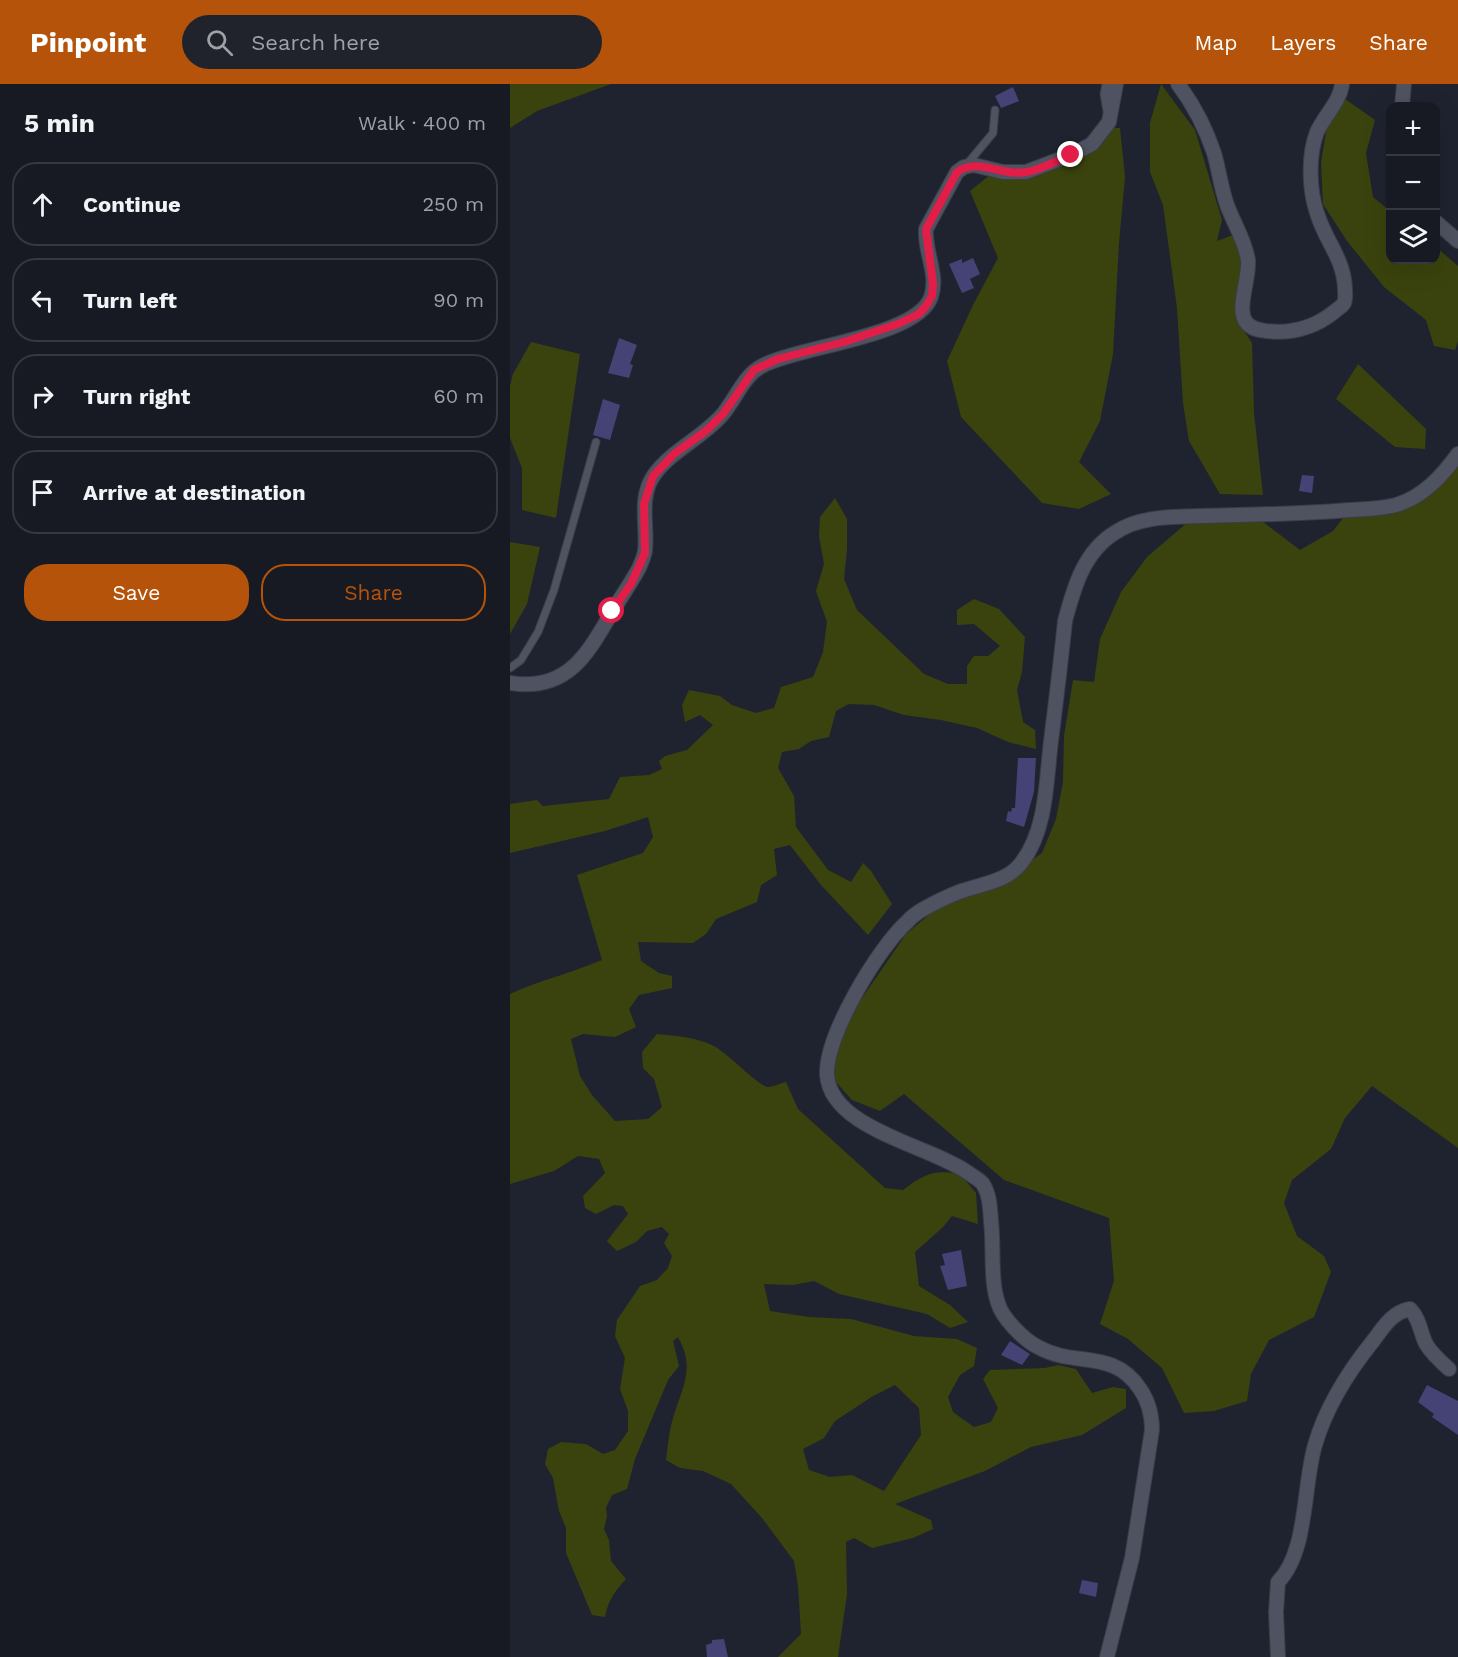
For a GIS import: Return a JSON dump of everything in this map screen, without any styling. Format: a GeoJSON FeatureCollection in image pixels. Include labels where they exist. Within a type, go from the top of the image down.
{"type":"FeatureCollection","features":[{"type":"Feature","properties":{"kind":"street"},"geometry":{"type":"LineString","coordinates":[[510,683],[530,686],[559,678],[585,657],[639,568],[645,553],[644,504],[653,476],[674,454],[707,430],[723,414],[754,370],[778,359],[844,342],[919,314],[932,296],[932,271],[926,229],[957,172],[964,167],[974,165],[1003,172],[1026,172],[1071,155],[1092,144],[1109,122],[1116,84]]}},
{"type":"Feature","properties":{"kind":"street"},"geometry":{"type":"LineString","coordinates":[[1178,84],[1210,144],[1234,223],[1246,244],[1249,269],[1242,315],[1254,329],[1279,333],[1300,330],[1319,322],[1342,306],[1345,301],[1344,276],[1340,261],[1316,213],[1312,167],[1317,132],[1340,93],[1342,84]]}},
{"type":"Feature","properties":{"kind":"street"},"geometry":{"type":"LineString","coordinates":[[1402,102],[1404,84]]}},
{"type":"Feature","properties":{"kind":"street"},"geometry":{"type":"LineString","coordinates":[[1440,226],[1458,242]]}},
{"type":"Feature","properties":{"kind":"street"},"geometry":{"type":"LineString","coordinates":[[1107,1657],[1132,1558],[1152,1430],[1152,1413],[1143,1393],[1132,1377],[1113,1364],[1059,1356],[1036,1347],[1013,1327],[998,1305],[994,1279],[994,1244],[990,1202],[982,1183],[958,1165],[856,1119],[834,1097],[829,1086],[827,1071],[833,1045],[853,998],[891,939],[906,922],[918,912],[949,896],[1010,874],[1021,864],[1035,843],[1043,808],[1065,621],[1082,570],[1100,545],[1114,532],[1131,524],[1164,517],[1317,513],[1396,505],[1417,495],[1439,478],[1458,454]]}},
{"type":"Feature","properties":{"kind":"street"},"geometry":{"type":"LineString","coordinates":[[1278,1657],[1276,1612],[1278,1582],[1287,1573],[1293,1559],[1314,1447],[1341,1385],[1391,1318],[1402,1310],[1410,1309],[1416,1315],[1425,1342],[1449,1369]]}},
{"type":"Feature","properties":{"kind":"lane"},"geometry":{"type":"LineString","coordinates":[[1106,84],[1104,94],[1109,122]]}},
{"type":"Feature","properties":{"kind":"lane"},"geometry":{"type":"LineString","coordinates":[[964,167],[993,133],[995,110]]}},
{"type":"Feature","properties":{"kind":"lane"},"geometry":{"type":"LineString","coordinates":[[510,668],[521,660],[527,651],[538,632],[550,601],[596,442]]}},
{"type":"Feature","properties":{"kind":"green space"},"geometry":{"type":"Polygon","coordinates":[[[510,84],[611,84],[537,111],[510,128],[510,84]]]}},
{"type":"Feature","properties":{"kind":"green space"},"geometry":{"type":"Polygon","coordinates":[[[1161,84],[1195,130],[1222,220],[1217,241],[1238,233],[1243,267],[1235,300],[1237,320],[1252,343],[1254,413],[1263,495],[1220,494],[1189,441],[1183,403],[1177,308],[1163,205],[1150,172],[1150,123],[1161,84]]]}},
{"type":"Feature","properties":{"kind":"green space"},"geometry":{"type":"Polygon","coordinates":[[[1345,99],[1375,120],[1366,153],[1373,197],[1386,208],[1386,264],[1440,264],[1440,250],[1458,266],[1458,341],[1455,350],[1434,346],[1426,320],[1384,287],[1347,241],[1323,204],[1321,163],[1327,126],[1345,99]]]}},
{"type":"Feature","properties":{"kind":"green space"},"geometry":{"type":"Polygon","coordinates":[[[1109,128],[1120,128],[1125,177],[1113,354],[1100,421],[1079,462],[1111,494],[1079,509],[1042,503],[961,417],[947,361],[998,258],[970,191],[991,174],[1022,175],[1109,128]]]}},
{"type":"Feature","properties":{"kind":"green space"},"geometry":{"type":"Polygon","coordinates":[[[531,342],[580,354],[556,518],[522,510],[522,468],[510,438],[510,386],[513,374],[531,342]]]}},
{"type":"Feature","properties":{"kind":"green space"},"geometry":{"type":"Polygon","coordinates":[[[1358,364],[1426,429],[1425,449],[1395,447],[1336,399],[1358,364]]]}},
{"type":"Feature","properties":{"kind":"green space"},"geometry":{"type":"Polygon","coordinates":[[[1458,461],[1458,1148],[1372,1086],[1345,1118],[1331,1149],[1292,1180],[1284,1203],[1297,1236],[1324,1256],[1331,1272],[1314,1317],[1269,1340],[1251,1374],[1247,1401],[1214,1411],[1184,1413],[1162,1368],[1128,1339],[1100,1324],[1114,1281],[1109,1218],[1004,1180],[904,1094],[880,1111],[852,1100],[835,1081],[831,1053],[858,1004],[906,934],[954,894],[1008,877],[1042,853],[1056,819],[1063,782],[1064,736],[1073,680],[1094,682],[1100,639],[1121,592],[1147,557],[1188,522],[1255,516],[1300,550],[1333,531],[1351,508],[1397,502],[1458,461]]]}},
{"type":"Feature","properties":{"kind":"green space"},"geometry":{"type":"Polygon","coordinates":[[[835,498],[847,519],[844,579],[857,610],[924,674],[948,684],[967,684],[967,666],[974,656],[988,656],[1000,646],[974,624],[957,625],[957,610],[974,599],[999,609],[1025,637],[1022,672],[1017,690],[1023,722],[1035,730],[1036,749],[1008,742],[977,728],[904,715],[874,705],[849,704],[836,711],[829,737],[811,741],[799,749],[782,752],[778,768],[794,796],[796,827],[828,870],[851,882],[863,863],[871,871],[892,904],[868,935],[821,885],[790,845],[774,849],[777,875],[761,885],[757,902],[716,919],[706,934],[693,943],[638,942],[641,961],[659,973],[672,976],[672,988],[639,995],[629,1009],[636,1027],[615,1037],[583,1034],[571,1039],[580,1076],[592,1095],[615,1121],[648,1119],[662,1107],[654,1079],[643,1068],[642,1052],[657,1034],[698,1040],[718,1049],[763,1085],[770,1087],[786,1082],[798,1109],[885,1188],[903,1190],[930,1174],[943,1172],[960,1174],[976,1193],[978,1224],[952,1216],[915,1252],[919,1286],[950,1305],[968,1322],[950,1328],[927,1314],[839,1294],[814,1281],[793,1285],[764,1284],[770,1311],[809,1317],[851,1319],[914,1336],[957,1339],[977,1348],[974,1366],[960,1375],[948,1397],[953,1412],[974,1427],[991,1422],[998,1408],[983,1379],[990,1370],[1045,1368],[1058,1365],[1076,1369],[1092,1393],[1113,1387],[1126,1389],[1126,1408],[1082,1435],[1031,1447],[985,1471],[895,1504],[931,1520],[933,1529],[913,1538],[872,1548],[854,1538],[846,1542],[847,1594],[838,1657],[778,1657],[801,1634],[794,1561],[762,1518],[731,1484],[703,1471],[680,1468],[666,1460],[672,1423],[687,1369],[683,1348],[678,1337],[673,1341],[679,1366],[668,1380],[635,1459],[627,1489],[612,1495],[606,1508],[604,1529],[609,1540],[611,1561],[626,1579],[612,1597],[605,1617],[592,1615],[566,1553],[566,1528],[559,1511],[553,1478],[545,1464],[548,1449],[561,1442],[586,1444],[603,1454],[615,1450],[628,1431],[628,1411],[620,1389],[625,1358],[615,1336],[617,1320],[640,1286],[657,1280],[668,1268],[672,1256],[664,1243],[669,1234],[662,1227],[647,1231],[636,1242],[617,1251],[607,1241],[628,1214],[623,1206],[614,1205],[596,1214],[585,1208],[583,1196],[605,1173],[599,1159],[578,1156],[554,1171],[510,1184],[510,994],[602,960],[577,875],[643,853],[653,837],[648,817],[605,831],[510,853],[510,804],[537,800],[543,806],[609,799],[620,777],[649,775],[662,769],[659,761],[665,756],[687,750],[713,725],[700,715],[685,722],[682,705],[689,690],[720,696],[732,705],[756,713],[774,708],[781,687],[813,677],[823,652],[827,622],[816,591],[824,564],[819,536],[820,517],[835,498]],[[895,1385],[873,1396],[835,1421],[824,1438],[803,1449],[809,1470],[830,1477],[852,1475],[884,1491],[921,1435],[919,1408],[895,1385]]]}},
{"type":"Feature","properties":{"kind":"green space"},"geometry":{"type":"Polygon","coordinates":[[[510,542],[540,547],[527,604],[510,634],[510,542]]]}},
{"type":"Feature","properties":{"kind":"building"},"geometry":{"type":"Polygon","coordinates":[[[1013,87],[1019,101],[1001,108],[995,96],[1013,87]]]}},
{"type":"Feature","properties":{"kind":"building"},"geometry":{"type":"Polygon","coordinates":[[[973,258],[980,274],[970,279],[974,288],[962,293],[949,264],[962,259],[962,263],[973,258]]]}},
{"type":"Feature","properties":{"kind":"building"},"geometry":{"type":"Polygon","coordinates":[[[619,338],[637,345],[630,364],[633,365],[629,378],[608,373],[619,338]]]}},
{"type":"Feature","properties":{"kind":"building"},"geometry":{"type":"Polygon","coordinates":[[[603,399],[620,405],[610,440],[593,435],[603,399]]]}},
{"type":"Feature","properties":{"kind":"building"},"geometry":{"type":"Polygon","coordinates":[[[1302,475],[1314,476],[1312,493],[1299,491],[1302,475]]]}},
{"type":"Feature","properties":{"kind":"building"},"geometry":{"type":"Polygon","coordinates":[[[1018,758],[1036,758],[1034,792],[1024,827],[1006,821],[1008,811],[1011,812],[1012,808],[1015,808],[1018,758]]]}},
{"type":"Feature","properties":{"kind":"building"},"geometry":{"type":"Polygon","coordinates":[[[961,1250],[967,1286],[948,1290],[940,1266],[945,1265],[942,1254],[961,1250]]]}},
{"type":"Feature","properties":{"kind":"building"},"geometry":{"type":"Polygon","coordinates":[[[1010,1341],[1030,1354],[1022,1365],[1001,1355],[1010,1341]]]}},
{"type":"Feature","properties":{"kind":"building"},"geometry":{"type":"Polygon","coordinates":[[[1427,1385],[1458,1401],[1458,1435],[1432,1417],[1434,1414],[1418,1402],[1427,1385]]]}},
{"type":"Feature","properties":{"kind":"building"},"geometry":{"type":"Polygon","coordinates":[[[1082,1580],[1098,1583],[1096,1597],[1079,1593],[1082,1580]]]}},
{"type":"Feature","properties":{"kind":"building"},"geometry":{"type":"Polygon","coordinates":[[[724,1639],[728,1657],[707,1657],[706,1645],[712,1643],[712,1640],[724,1639]]]}},
{"type":"Feature","properties":{"kind":"route"},"geometry":{"type":"LineString","coordinates":[[612,611],[631,584],[645,553],[644,504],[653,476],[674,454],[707,430],[723,414],[754,370],[778,359],[844,342],[898,324],[919,314],[932,296],[933,284],[926,229],[957,172],[964,167],[974,165],[1003,172],[1026,172],[1071,155]]}}]}
